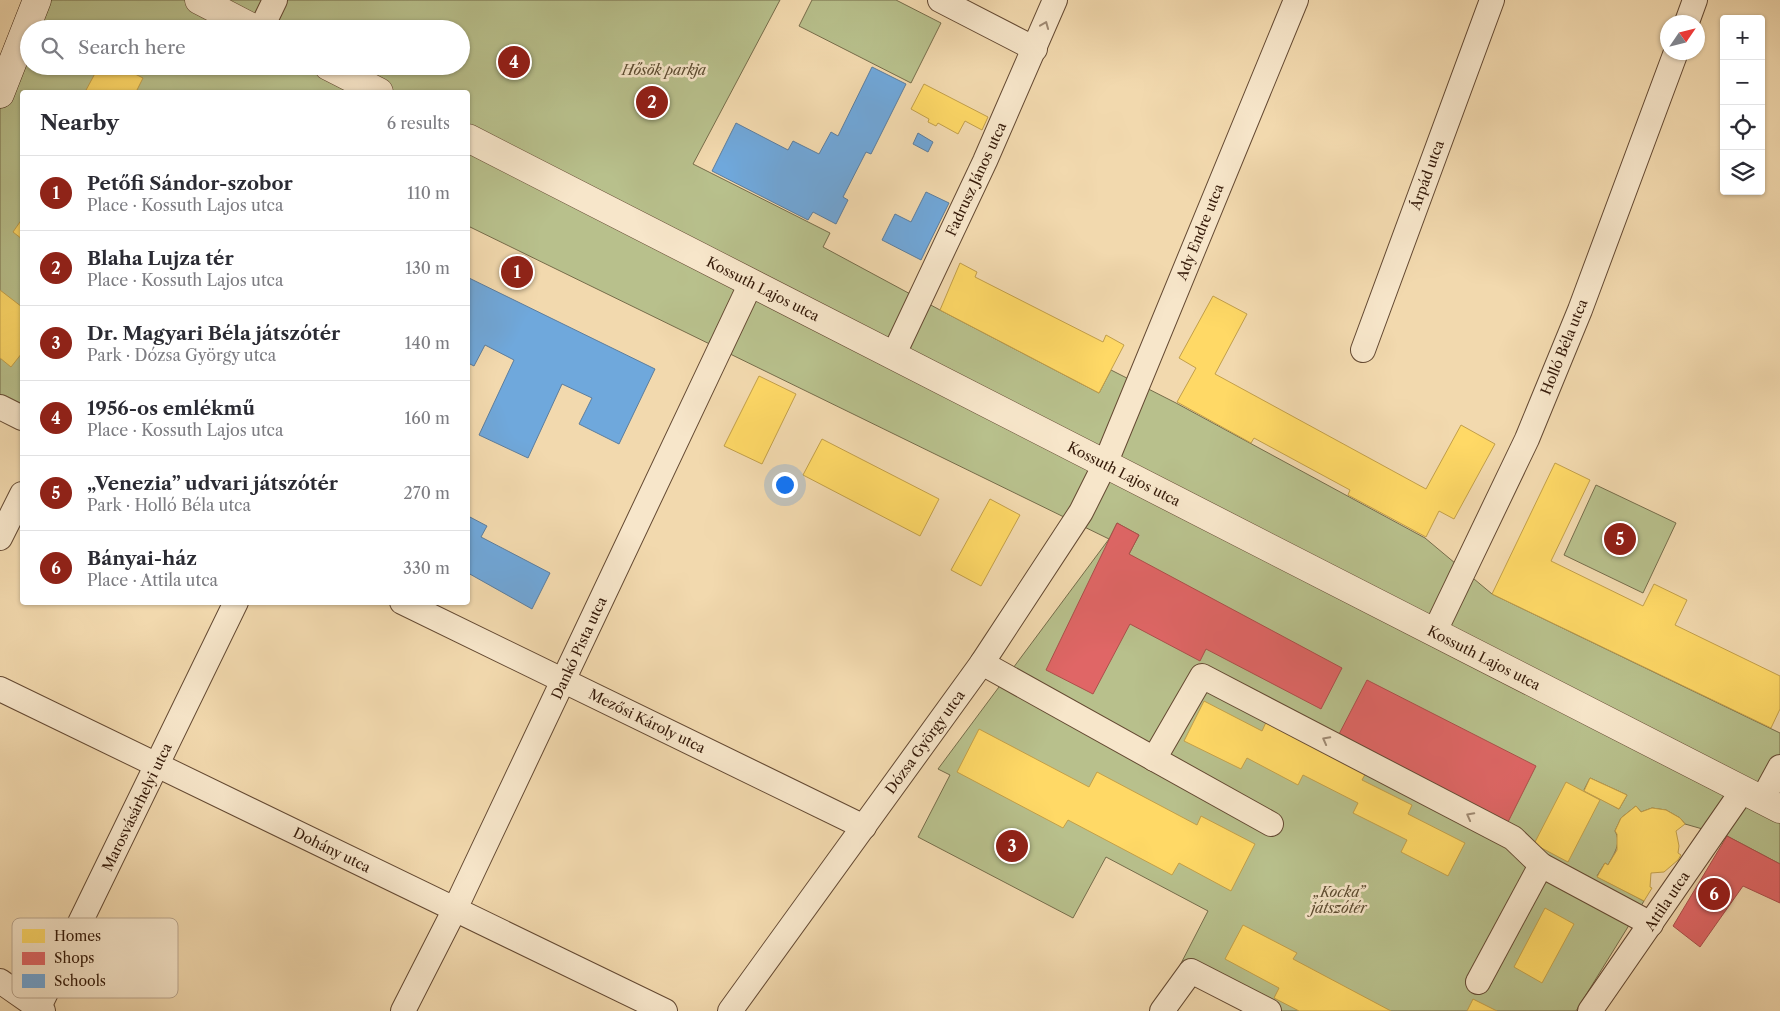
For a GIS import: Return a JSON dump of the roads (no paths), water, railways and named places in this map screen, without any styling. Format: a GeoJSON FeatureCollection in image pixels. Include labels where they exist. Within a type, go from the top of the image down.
{"type":"FeatureCollection","features":[{"type":"Feature","properties":{"kind":"street"},"geometry":{"type":"LineString","coordinates":[[29,20],[37,0]]}},
{"type":"Feature","properties":{"kind":"street"},"geometry":{"type":"LineString","coordinates":[[199,0],[238,20]]}},
{"type":"Feature","properties":{"kind":"street"},"geometry":{"type":"LineString","coordinates":[[264,20],[274,0]]}},
{"type":"Feature","properties":{"kind":"street"},"geometry":{"type":"LineString","coordinates":[[940,0],[1034,49]]}},
{"type":"Feature","properties":{"kind":"street","name":"Fadrusz János utca"},"geometry":{"type":"LineString","coordinates":[[894,356],[985,161],[1055,0]]}},
{"type":"Feature","properties":{"kind":"street","name":"Ady Endre utca"},"geometry":{"type":"LineString","coordinates":[[1105,464],[1296,0]]}},
{"type":"Feature","properties":{"kind":"street","name":"Árpád utca"},"geometry":{"type":"LineString","coordinates":[[1363,350],[1492,0]]}},
{"type":"Feature","properties":{"kind":"street"},"geometry":{"type":"LineString","coordinates":[[1690,15],[1695,0]]}},
{"type":"Feature","properties":{"kind":"street"},"geometry":{"type":"LineString","coordinates":[[0,94],[20,43]]}},
{"type":"Feature","properties":{"kind":"street","name":"Holló Béla utca"},"geometry":{"type":"LineString","coordinates":[[1434,633],[1530,430],[1580,310],[1673,60]]}},
{"type":"Feature","properties":{"kind":"street"},"geometry":{"type":"LineString","coordinates":[[346,75],[375,90]]}},
{"type":"Feature","properties":{"kind":"street","name":"Kossuth Lajos utca"},"geometry":{"type":"LineString","coordinates":[[470,143],[751,283],[1762,800]]}},
{"type":"Feature","properties":{"kind":"street","name":"Dankó Pista utca"},"geometry":{"type":"LineString","coordinates":[[403,1011],[455,909],[564,681],[751,283]]}},
{"type":"Feature","properties":{"kind":"street"},"geometry":{"type":"LineString","coordinates":[[0,407],[20,417]]}},
{"type":"Feature","properties":{"kind":"street","name":"Dózsa György utca"},"geometry":{"type":"LineString","coordinates":[[730,1011],[982,663],[1081,512],[1105,464]]}},
{"type":"Feature","properties":{"kind":"street"},"geometry":{"type":"LineString","coordinates":[[0,538],[20,498]]}},
{"type":"Feature","properties":{"kind":"street","name":"Marosvásárhelyi utca"},"geometry":{"type":"LineString","coordinates":[[84,918],[235,605]]}},
{"type":"Feature","properties":{"kind":"street","name":"Mezősi Károly utca"},"geometry":{"type":"LineString","coordinates":[[408,605],[864,827]]}},
{"type":"Feature","properties":{"kind":"street"},"geometry":{"type":"LineString","coordinates":[[982,663],[1271,824]]}},
{"type":"Feature","properties":{"kind":"street"},"geometry":{"type":"LineString","coordinates":[[1154,759],[1202,676],[1513,838],[1541,864],[1651,924]]}},
{"type":"Feature","properties":{"kind":"street","name":"Dohány utca"},"geometry":{"type":"LineString","coordinates":[[0,689],[665,1011]]}},
{"type":"Feature","properties":{"kind":"street","name":"Attila utca"},"geometry":{"type":"LineString","coordinates":[[1590,1011],[1651,924],[1762,800],[1780,767]]}},
{"type":"Feature","properties":{"kind":"street"},"geometry":{"type":"LineString","coordinates":[[1478,982],[1541,864]]}},
{"type":"Feature","properties":{"kind":"street"},"geometry":{"type":"LineString","coordinates":[[1162,1011],[1191,971],[1269,1011]]}},
{"type":"Feature","properties":{"kind":"street"},"geometry":{"type":"LineString","coordinates":[[0,981],[12,990]]}},
{"type":"Feature","properties":{"kind":"street"},"geometry":{"type":"LineString","coordinates":[[23,998],[40,1010]]}},
{"type":"Feature","properties":{"kind":"street","name":"Marosvásárhelyi utca"},"geometry":{"type":"LineString","coordinates":[[40,1010],[46,998]]}},
{"type":"Feature","properties":{"kind":"place","name":"1956-os emlékmű"},"geometry":{"type":"Point","coordinates":[514,62]}},
{"type":"Feature","properties":{"kind":"place","name":"Blaha Lujza tér"},"geometry":{"type":"Point","coordinates":[652,102]}},
{"type":"Feature","properties":{"kind":"place","name":"Petőfi Sándor-szobor"},"geometry":{"type":"Point","coordinates":[517,272]}},
{"type":"Feature","properties":{"kind":"place","name":"„Venezia” udvari játszótér"},"geometry":{"type":"Point","coordinates":[1620,539]}},
{"type":"Feature","properties":{"kind":"place","name":"Dr. Magyari Béla játszótér"},"geometry":{"type":"Point","coordinates":[1012,846]}},
{"type":"Feature","properties":{"kind":"place","name":"Bányai-ház"},"geometry":{"type":"Point","coordinates":[1714,894]}},
{"type":"Feature","properties":{"kind":"park label","name":"Hősök parkja"},"geometry":{"type":"Point","coordinates":[664,70]}},
{"type":"Feature","properties":{"kind":"park label","name":"„Kocka” játszótér"},"geometry":{"type":"Point","coordinates":[1339,900]}}]}
